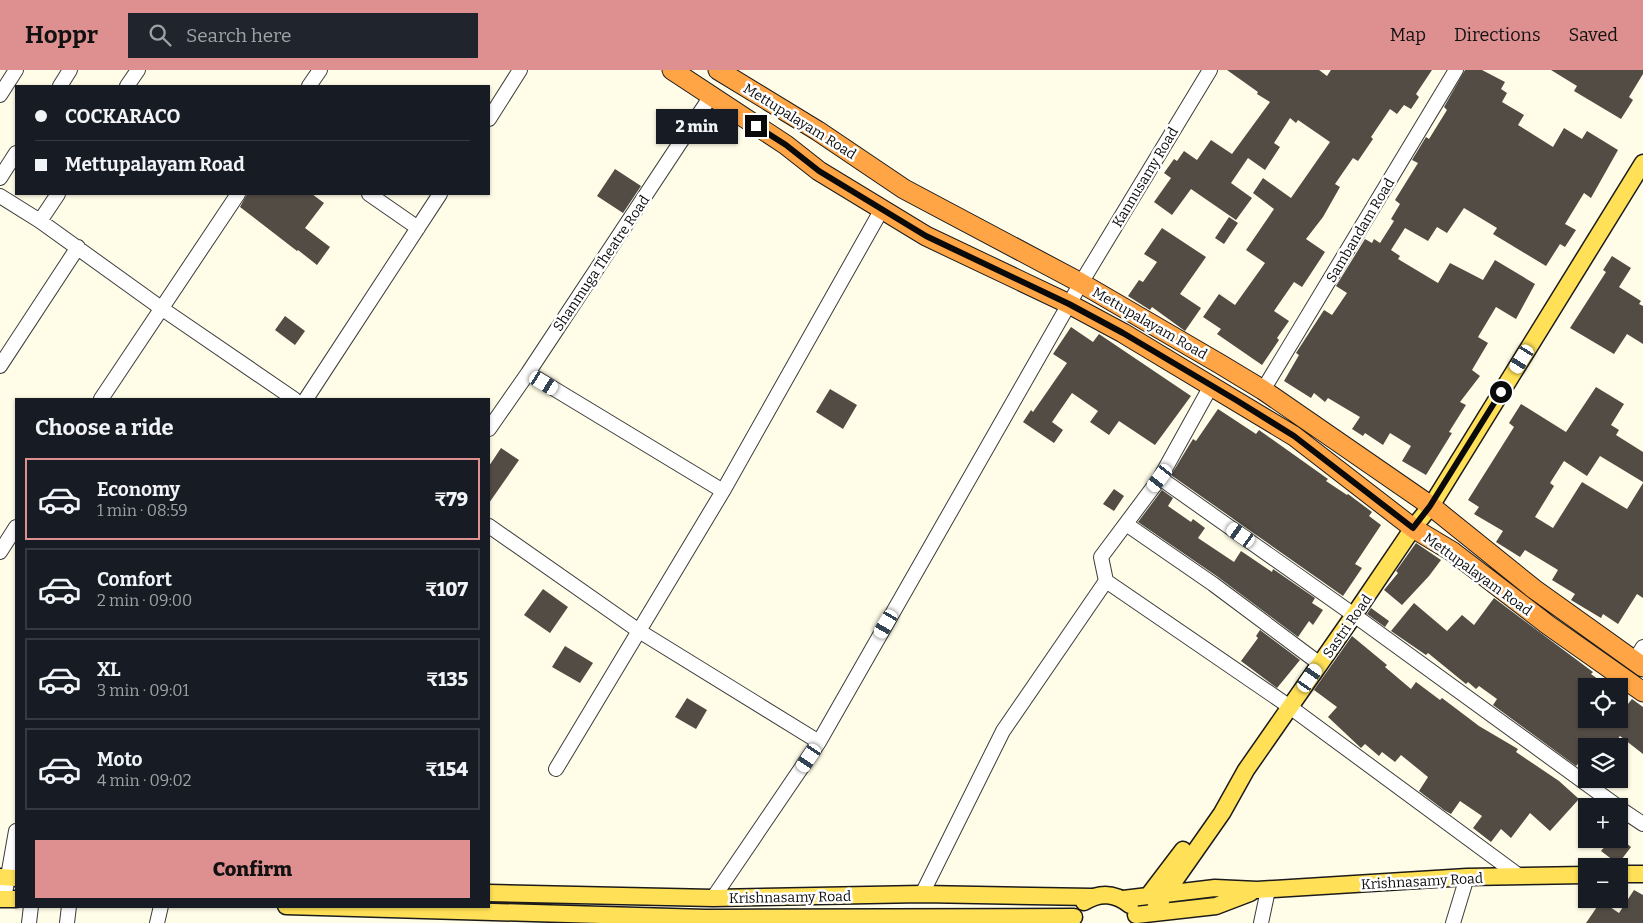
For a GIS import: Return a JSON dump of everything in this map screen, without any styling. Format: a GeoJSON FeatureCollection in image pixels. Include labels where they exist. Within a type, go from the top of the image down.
{"type":"FeatureCollection","features":[{"type":"Feature","properties":{"kind":"highway","name":"Mettupalayam Road"},"geometry":{"type":"LineString","coordinates":[[672,70],[786,145],[819,171],[926,236],[1069,304],[1123,333],[1294,436],[1413,528],[1453,552],[1548,624],[1643,692]]}},
{"type":"Feature","properties":{"kind":"highway","name":"Mettupalayam Road"},"geometry":{"type":"LineString","coordinates":[[718,70],[818,131],[904,189],[1081,283],[1263,390],[1430,506],[1534,589],[1640,658]]}},
{"type":"Feature","properties":{"kind":"main road","name":"Sastri Road"},"geometry":{"type":"LineString","coordinates":[[1142,917],[1165,894],[1222,813],[1246,770],[1430,506],[1643,163]]}},
{"type":"Feature","properties":{"kind":"main road","name":"Sastri Road"},"geometry":{"type":"LineString","coordinates":[[1148,896],[1226,791],[1246,770]]}},
{"type":"Feature","properties":{"kind":"main road"},"geometry":{"type":"LineString","coordinates":[[1628,874],[1643,874]]}},
{"type":"Feature","properties":{"kind":"main road","name":"Krishnasamy Road"},"geometry":{"type":"LineString","coordinates":[[490,893],[713,898],[922,894],[1092,897],[1102,894],[1113,895],[1122,899],[1215,888],[1263,890],[1518,875],[1578,875]]}},
{"type":"Feature","properties":{"kind":"main road","name":"Krishnasamy Road"},"geometry":{"type":"LineString","coordinates":[[1142,917],[1216,906],[1263,890]]}},
{"type":"Feature","properties":{"kind":"main road"},"geometry":{"type":"LineString","coordinates":[[346,908],[705,920],[1073,920],[1078,908],[1092,897]]}},
{"type":"Feature","properties":{"kind":"main road"},"geometry":{"type":"LineString","coordinates":[[1122,899],[1142,917]]}},
{"type":"Feature","properties":{"kind":"street"},"geometry":{"type":"LineString","coordinates":[[0,94],[15,70]]}},
{"type":"Feature","properties":{"kind":"street"},"geometry":{"type":"LineString","coordinates":[[61,85],[70,70]]}},
{"type":"Feature","properties":{"kind":"street"},"geometry":{"type":"LineString","coordinates":[[129,85],[138,70]]}},
{"type":"Feature","properties":{"kind":"street"},"geometry":{"type":"LineString","coordinates":[[310,85],[320,70]]}},
{"type":"Feature","properties":{"kind":"street"},"geometry":{"type":"LineString","coordinates":[[490,117],[520,70]]}},
{"type":"Feature","properties":{"kind":"street","name":"Kannusamy Road"},"geometry":{"type":"LineString","coordinates":[[713,898],[819,742],[1081,283],[1210,70]]}},
{"type":"Feature","properties":{"kind":"street","name":"Sambandam Road"},"geometry":{"type":"LineString","coordinates":[[1263,390],[1456,70]]}},
{"type":"Feature","properties":{"kind":"street","name":"Shanmuga Theatre Road"},"geometry":{"type":"LineString","coordinates":[[490,428],[712,96]]}},
{"type":"Feature","properties":{"kind":"street"},"geometry":{"type":"LineString","coordinates":[[0,178],[15,155]]}},
{"type":"Feature","properties":{"kind":"street"},"geometry":{"type":"LineString","coordinates":[[40,221],[57,195]]}},
{"type":"Feature","properties":{"kind":"street"},"geometry":{"type":"LineString","coordinates":[[102,398],[237,195]]}},
{"type":"Feature","properties":{"kind":"street"},"geometry":{"type":"LineString","coordinates":[[370,195],[418,228]]}},
{"type":"Feature","properties":{"kind":"street"},"geometry":{"type":"LineString","coordinates":[[307,398],[439,195]]}},
{"type":"Feature","properties":{"kind":"street"},"geometry":{"type":"LineString","coordinates":[[0,196],[78,247],[160,308],[293,398]]}},
{"type":"Feature","properties":{"kind":"street"},"geometry":{"type":"LineString","coordinates":[[556,769],[722,491],[882,209]]}},
{"type":"Feature","properties":{"kind":"street"},"geometry":{"type":"LineString","coordinates":[[0,366],[78,247]]}},
{"type":"Feature","properties":{"kind":"street"},"geometry":{"type":"LineString","coordinates":[[528,373],[722,491]]}},
{"type":"Feature","properties":{"kind":"street"},"geometry":{"type":"LineString","coordinates":[[1211,386],[1160,478],[1101,558],[1106,581],[1290,707],[1518,875]]}},
{"type":"Feature","properties":{"kind":"street"},"geometry":{"type":"LineString","coordinates":[[1160,478],[1354,615],[1606,798]]}},
{"type":"Feature","properties":{"kind":"street"},"geometry":{"type":"LineString","coordinates":[[1126,524],[1213,584],[1320,664]]}},
{"type":"Feature","properties":{"kind":"street"},"geometry":{"type":"LineString","coordinates":[[490,527],[639,631],[819,742]]}},
{"type":"Feature","properties":{"kind":"street"},"geometry":{"type":"LineString","coordinates":[[0,552],[15,529]]}},
{"type":"Feature","properties":{"kind":"street"},"geometry":{"type":"LineString","coordinates":[[922,894],[1003,730],[1106,581]]}},
{"type":"Feature","properties":{"kind":"street"},"geometry":{"type":"LineString","coordinates":[[1628,814],[1643,824]]}},
{"type":"Feature","properties":{"kind":"street"},"geometry":{"type":"LineString","coordinates":[[7,899],[8,877],[15,836]]}},
{"type":"Feature","properties":{"kind":"street"},"geometry":{"type":"LineString","coordinates":[[1453,923],[1467,878]]}},
{"type":"Feature","properties":{"kind":"street"},"geometry":{"type":"LineString","coordinates":[[1262,923],[1263,890]]}},
{"type":"Feature","properties":{"kind":"street"},"geometry":{"type":"LineString","coordinates":[[29,923],[31,908]]}},
{"type":"Feature","properties":{"kind":"street"},"geometry":{"type":"LineString","coordinates":[[67,923],[68,908]]}},
{"type":"Feature","properties":{"kind":"street"},"geometry":{"type":"LineString","coordinates":[[157,923],[161,908]]}},
{"type":"Feature","properties":{"kind":"building"},"geometry":{"type":"Polygon","coordinates":[[[1227,70],[1319,70],[1327,76],[1331,70],[1432,70],[1416,94],[1419,97],[1411,109],[1404,105],[1397,114],[1390,109],[1371,137],[1373,139],[1358,161],[1353,158],[1335,184],[1340,187],[1323,217],[1306,239],[1325,252],[1302,287],[1294,282],[1274,311],[1289,321],[1262,365],[1217,334],[1221,329],[1203,317],[1219,294],[1235,305],[1265,263],[1246,250],[1274,209],[1253,193],[1263,178],[1291,198],[1330,142],[1298,120],[1296,123],[1290,118],[1274,143],[1280,147],[1265,170],[1248,158],[1231,183],[1252,198],[1236,220],[1191,189],[1172,215],[1154,202],[1171,178],[1164,173],[1174,159],[1177,161],[1184,151],[1197,160],[1211,140],[1232,154],[1270,102],[1227,70]]]}},
{"type":"Feature","properties":{"kind":"building"},"geometry":{"type":"Polygon","coordinates":[[[1465,70],[1482,70],[1505,82],[1501,89],[1507,93],[1502,102],[1524,115],[1518,125],[1553,147],[1564,128],[1582,139],[1587,131],[1618,150],[1591,198],[1584,193],[1565,224],[1576,230],[1565,247],[1560,244],[1546,266],[1493,234],[1497,228],[1464,208],[1447,233],[1437,227],[1428,241],[1405,228],[1391,250],[1400,256],[1398,259],[1438,283],[1450,263],[1483,280],[1495,260],[1535,284],[1516,319],[1496,307],[1478,337],[1488,343],[1472,370],[1480,376],[1460,402],[1466,405],[1449,432],[1452,433],[1426,475],[1402,461],[1411,446],[1390,433],[1383,445],[1365,433],[1363,436],[1352,429],[1360,417],[1328,398],[1325,402],[1314,393],[1311,398],[1284,381],[1299,355],[1296,353],[1324,310],[1332,315],[1347,293],[1336,286],[1365,239],[1372,243],[1374,239],[1380,243],[1394,221],[1391,219],[1400,204],[1395,200],[1418,163],[1412,160],[1426,137],[1429,139],[1447,110],[1444,107],[1465,70]]]}},
{"type":"Feature","properties":{"kind":"building"},"geometry":{"type":"Polygon","coordinates":[[[1551,70],[1643,70],[1643,74],[1629,97],[1633,100],[1621,119],[1574,91],[1577,86],[1551,70]]]}},
{"type":"Feature","properties":{"kind":"building"},"geometry":{"type":"Polygon","coordinates":[[[615,169],[641,186],[623,213],[597,196],[615,169]]]}},
{"type":"Feature","properties":{"kind":"building"},"geometry":{"type":"Polygon","coordinates":[[[246,195],[313,195],[324,203],[305,228],[330,247],[317,265],[240,207],[246,195]]]}},
{"type":"Feature","properties":{"kind":"building"},"geometry":{"type":"Polygon","coordinates":[[[1229,217],[1238,223],[1224,244],[1215,238],[1229,217]]]}},
{"type":"Feature","properties":{"kind":"building"},"geometry":{"type":"Polygon","coordinates":[[[1162,228],[1206,257],[1180,294],[1201,308],[1185,331],[1152,307],[1150,310],[1128,296],[1139,280],[1143,282],[1157,262],[1144,254],[1162,228]]]}},
{"type":"Feature","properties":{"kind":"building"},"geometry":{"type":"Polygon","coordinates":[[[1612,256],[1631,268],[1619,287],[1641,301],[1639,304],[1643,306],[1643,344],[1627,334],[1614,354],[1570,328],[1606,272],[1603,270],[1612,256]]]}},
{"type":"Feature","properties":{"kind":"building"},"geometry":{"type":"Polygon","coordinates":[[[285,316],[305,331],[295,345],[275,330],[285,316]]]}},
{"type":"Feature","properties":{"kind":"building"},"geometry":{"type":"Polygon","coordinates":[[[1071,327],[1093,342],[1099,334],[1191,396],[1155,445],[1119,421],[1109,435],[1090,422],[1098,411],[1072,393],[1052,422],[1063,430],[1054,443],[1023,422],[1031,410],[1033,412],[1067,363],[1053,354],[1071,327]]]}},
{"type":"Feature","properties":{"kind":"building"},"geometry":{"type":"Polygon","coordinates":[[[1596,387],[1624,404],[1611,425],[1619,430],[1616,435],[1643,452],[1643,482],[1600,456],[1587,476],[1564,461],[1550,483],[1554,486],[1535,517],[1553,528],[1582,482],[1627,509],[1643,483],[1643,598],[1637,594],[1618,624],[1603,614],[1601,618],[1571,600],[1575,594],[1552,580],[1558,570],[1525,550],[1520,557],[1496,542],[1503,531],[1474,514],[1479,507],[1468,500],[1514,427],[1509,423],[1521,404],[1566,432],[1596,387]]]}},
{"type":"Feature","properties":{"kind":"building"},"geometry":{"type":"Polygon","coordinates":[[[830,389],[857,405],[843,429],[816,412],[830,389]]]}},
{"type":"Feature","properties":{"kind":"building"},"geometry":{"type":"Polygon","coordinates":[[[1218,409],[1256,434],[1259,430],[1328,479],[1326,481],[1348,494],[1372,512],[1369,516],[1381,525],[1355,564],[1362,568],[1343,596],[1171,475],[1193,439],[1196,441],[1218,409]]]}},
{"type":"Feature","properties":{"kind":"building"},"geometry":{"type":"Polygon","coordinates":[[[501,448],[519,460],[490,502],[490,464],[501,448]]]}},
{"type":"Feature","properties":{"kind":"building"},"geometry":{"type":"Polygon","coordinates":[[[1114,489],[1124,496],[1114,511],[1103,504],[1114,489]]]}},
{"type":"Feature","properties":{"kind":"building"},"geometry":{"type":"Polygon","coordinates":[[[1162,490],[1173,498],[1168,506],[1191,522],[1193,519],[1205,528],[1198,538],[1234,562],[1241,551],[1272,572],[1273,569],[1315,598],[1312,603],[1323,610],[1313,625],[1309,621],[1298,637],[1218,577],[1138,522],[1162,490]]]}},
{"type":"Feature","properties":{"kind":"building"},"geometry":{"type":"Polygon","coordinates":[[[1416,543],[1441,560],[1402,605],[1384,590],[1398,573],[1396,571],[1416,543]]]}},
{"type":"Feature","properties":{"kind":"building"},"geometry":{"type":"Polygon","coordinates":[[[543,589],[568,607],[550,633],[524,615],[543,589]]]}},
{"type":"Feature","properties":{"kind":"building"},"geometry":{"type":"Polygon","coordinates":[[[1494,598],[1593,672],[1591,674],[1596,678],[1578,678],[1578,728],[1628,728],[1628,704],[1632,699],[1643,707],[1643,754],[1628,742],[1628,738],[1620,736],[1618,738],[1578,738],[1578,764],[1576,766],[1493,705],[1497,699],[1479,686],[1476,689],[1468,682],[1466,684],[1428,653],[1426,655],[1391,631],[1414,603],[1447,631],[1462,615],[1474,625],[1494,598]]]}},
{"type":"Feature","properties":{"kind":"building"},"geometry":{"type":"Polygon","coordinates":[[[1371,608],[1389,621],[1385,627],[1367,614],[1371,608]]]}},
{"type":"Feature","properties":{"kind":"building"},"geometry":{"type":"Polygon","coordinates":[[[1260,630],[1300,660],[1277,688],[1241,661],[1258,638],[1256,636],[1260,630]]]}},
{"type":"Feature","properties":{"kind":"building"},"geometry":{"type":"Polygon","coordinates":[[[1352,636],[1387,665],[1385,667],[1411,689],[1416,682],[1440,700],[1442,698],[1479,726],[1518,749],[1516,752],[1559,781],[1578,800],[1550,831],[1530,813],[1511,838],[1501,829],[1491,842],[1473,828],[1482,816],[1460,801],[1451,814],[1444,810],[1419,791],[1428,777],[1401,755],[1395,762],[1382,752],[1379,756],[1365,744],[1361,748],[1328,717],[1337,707],[1314,690],[1352,636]]]}},
{"type":"Feature","properties":{"kind":"building"},"geometry":{"type":"Polygon","coordinates":[[[565,646],[593,663],[580,683],[552,667],[565,646]]]}},
{"type":"Feature","properties":{"kind":"building"},"geometry":{"type":"Polygon","coordinates":[[[687,698],[707,710],[696,729],[675,717],[687,698]]]}},
{"type":"Feature","properties":{"kind":"building"},"geometry":{"type":"Polygon","coordinates":[[[1628,845],[1631,847],[1623,858],[1610,858],[1601,851],[1604,848],[1628,848],[1628,845]]]}},
{"type":"Feature","properties":{"kind":"building"},"geometry":{"type":"Polygon","coordinates":[[[1634,890],[1643,895],[1643,923],[1586,923],[1596,908],[1612,908],[1619,913],[1622,908],[1628,908],[1628,899],[1634,890]]]}},
{"type":"Feature","properties":{"kind":"route"},"geometry":{"type":"LineString","coordinates":[[756,126],[786,145],[819,171],[926,236],[1069,304],[1123,333],[1236,400],[1294,436],[1413,528],[1430,506],[1501,392]]}}]}
